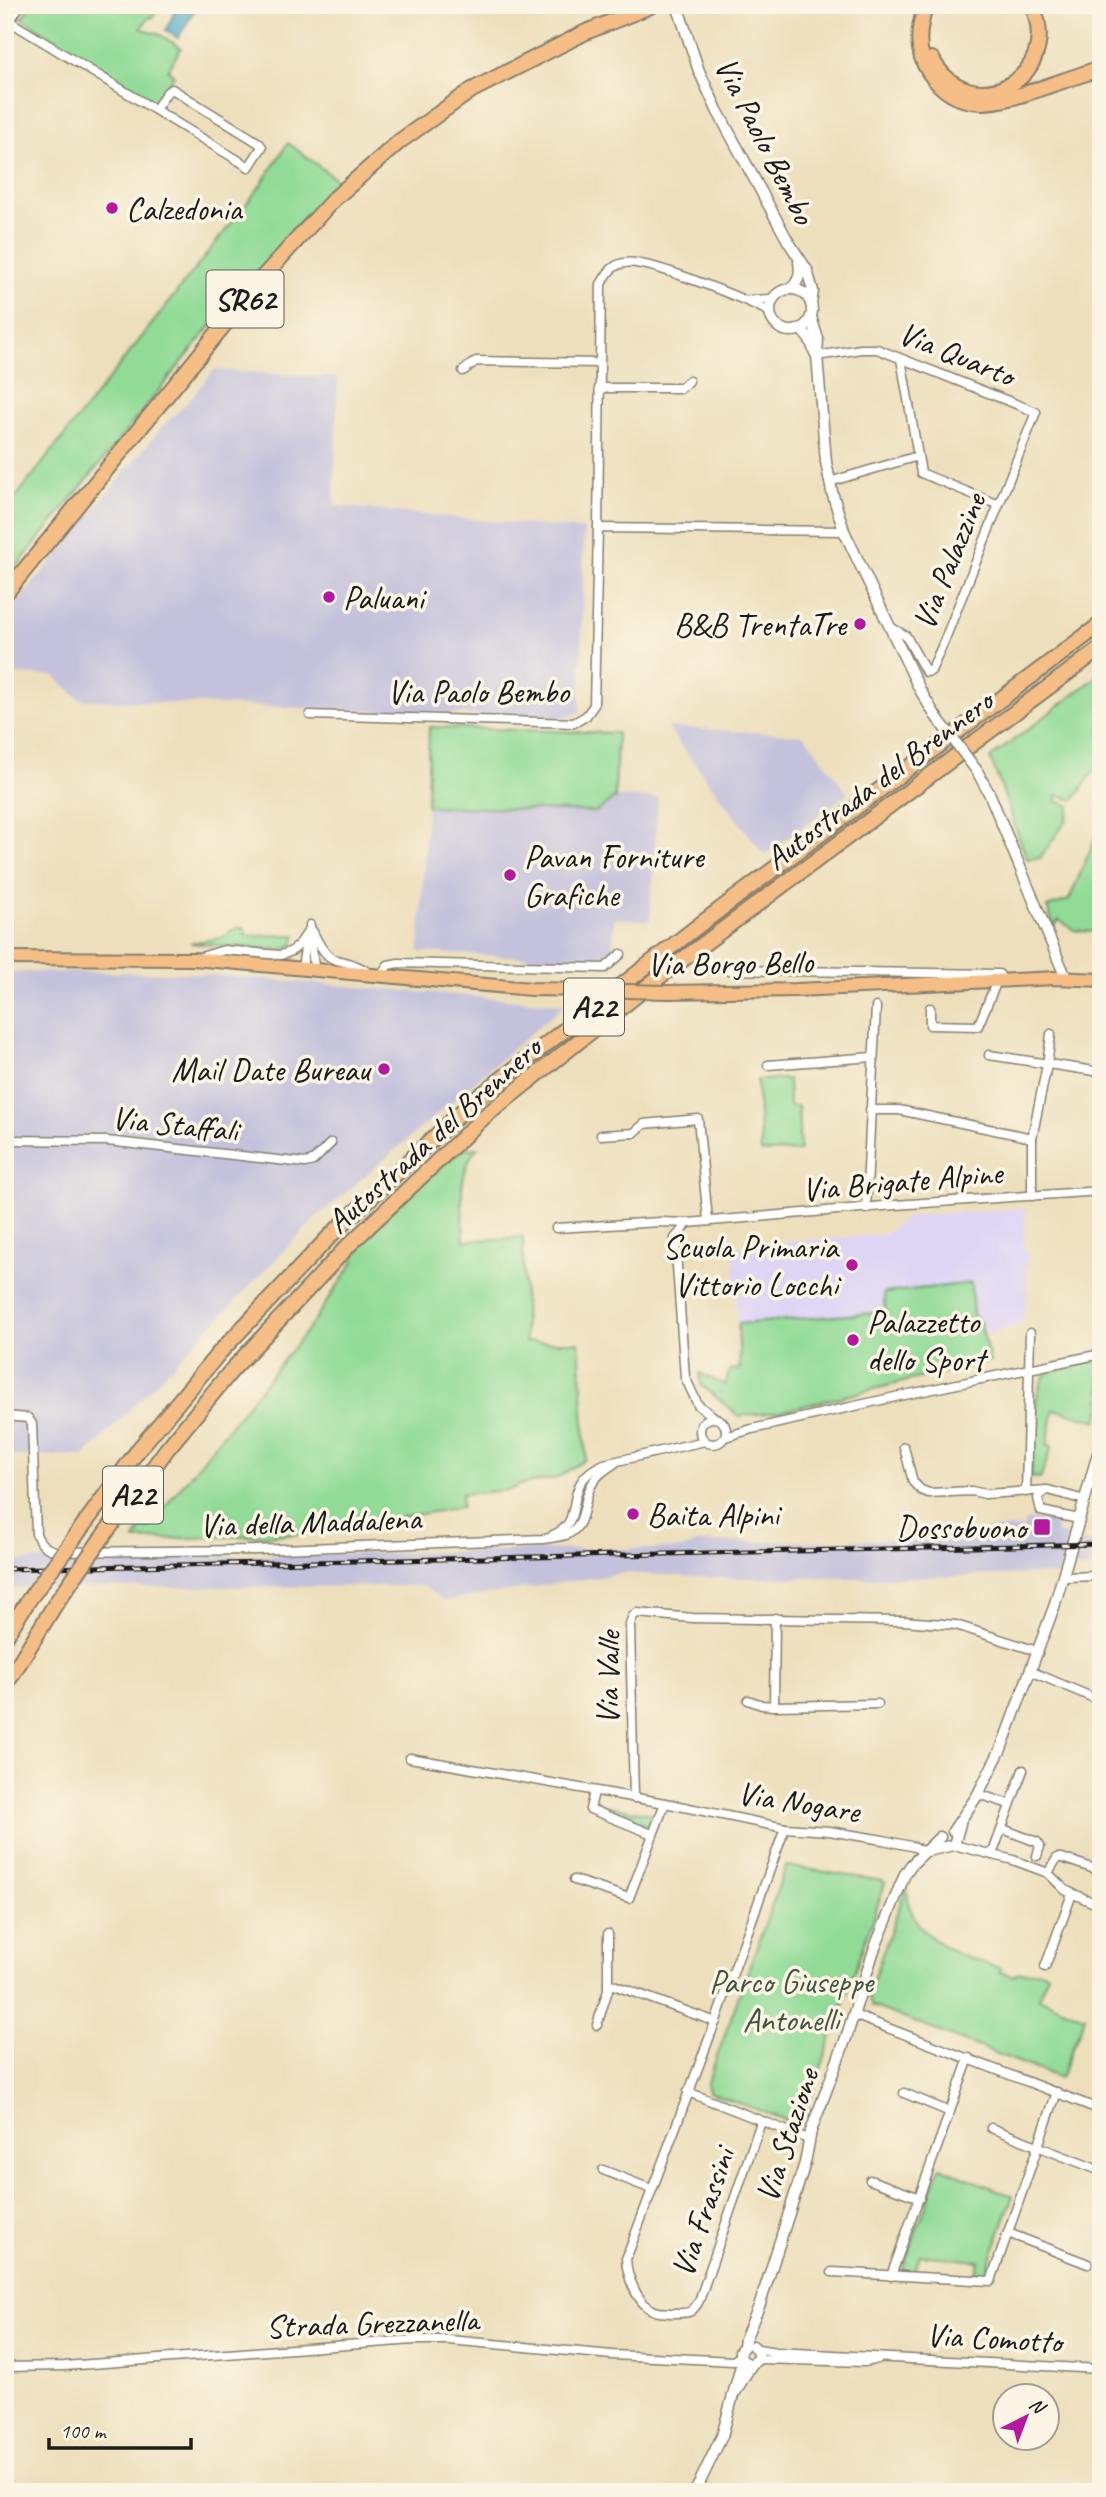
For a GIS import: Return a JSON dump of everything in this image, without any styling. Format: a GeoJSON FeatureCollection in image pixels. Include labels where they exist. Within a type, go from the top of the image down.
{"type":"FeatureCollection","features":[{"type":"Feature","properties":{"kind":"highway","name":"SR62"},"geometry":{"type":"LineString","coordinates":[[5,594],[263,277],[334,199],[400,141],[472,90],[586,32],[653,5]]}},
{"type":"Feature","properties":{"kind":"highway"},"geometry":{"type":"LineString","coordinates":[[926,5],[918,33],[925,67],[942,88],[964,100],[982,103],[1001,101],[1101,68]]}},
{"type":"Feature","properties":{"kind":"highway"},"geometry":{"type":"LineString","coordinates":[[934,5],[927,35],[927,49],[934,63],[942,75],[954,85],[967,91],[982,92],[1010,85],[1028,69],[1036,56],[1040,30],[1032,5]]}},
{"type":"Feature","properties":{"kind":"highway","name":"Autostrada del Brennero"},"geometry":{"type":"LineString","coordinates":[[5,1637],[30,1598],[139,1449],[219,1353],[333,1233],[472,1102],[698,926],[1101,624]]}},
{"type":"Feature","properties":{"kind":"highway","name":"Autostrada del Brennero"},"geometry":{"type":"LineString","coordinates":[[5,1686],[56,1603],[99,1542],[167,1449],[231,1371],[349,1245],[485,1116],[658,978],[1101,649]]}},
{"type":"Feature","properties":{"kind":"main road","name":"Via Borgo Bello"},"geometry":{"type":"LineString","coordinates":[[5,958],[193,959],[531,989],[667,992],[796,990],[1061,978],[1101,980]]}},
{"type":"Feature","properties":{"kind":"street"},"geometry":{"type":"LineString","coordinates":[[19,5],[7,24],[249,167],[262,147],[172,89],[155,110]]}},
{"type":"Feature","properties":{"kind":"street","name":"Via Paolo Bembo"},"geometry":{"type":"LineString","coordinates":[[677,5],[685,34],[717,110],[807,270],[813,291],[811,317],[818,339],[825,463],[844,531],[920,690],[990,795],[1061,978]]}},
{"type":"Feature","properties":{"kind":"street","name":"Via Paolo Bembo"},"geometry":{"type":"LineString","coordinates":[[791,289],[800,272],[799,258]]}},
{"type":"Feature","properties":{"kind":"street","name":"Via Paolo Bembo"},"geometry":{"type":"LineString","coordinates":[[310,716],[552,724],[574,723],[591,711],[594,705],[601,284],[608,271],[621,263],[647,265],[747,300]]}},
{"type":"Feature","properties":{"kind":"street"},"geometry":{"type":"LineString","coordinates":[[747,300],[773,299],[784,290],[791,289],[806,295],[811,304]]}},
{"type":"Feature","properties":{"kind":"street"},"geometry":{"type":"LineString","coordinates":[[773,299],[771,318],[781,328],[794,331],[800,329],[811,317]]}},
{"type":"Feature","properties":{"kind":"street"},"geometry":{"type":"LineString","coordinates":[[747,300],[770,312]]}},
{"type":"Feature","properties":{"kind":"street","name":"Via Paolo Bembo"},"geometry":{"type":"LineString","coordinates":[[800,329],[810,340],[817,356]]}},
{"type":"Feature","properties":{"kind":"street","name":"Via Quarto"},"geometry":{"type":"LineString","coordinates":[[817,356],[877,349],[1036,412]]}},
{"type":"Feature","properties":{"kind":"street"},"geometry":{"type":"LineString","coordinates":[[901,359],[921,473],[999,505]]}},
{"type":"Feature","properties":{"kind":"street"},"geometry":{"type":"LineString","coordinates":[[463,371],[476,361],[600,363]]}},
{"type":"Feature","properties":{"kind":"street"},"geometry":{"type":"LineString","coordinates":[[599,388],[681,388],[689,381]]}},
{"type":"Feature","properties":{"kind":"street","name":"Via Palazzine"},"geometry":{"type":"LineString","coordinates":[[892,628],[906,636],[926,671],[930,671],[1036,412]]}},
{"type":"Feature","properties":{"kind":"street"},"geometry":{"type":"LineString","coordinates":[[829,482],[918,456]]}},
{"type":"Feature","properties":{"kind":"street"},"geometry":{"type":"LineString","coordinates":[[598,528],[844,531]]}},
{"type":"Feature","properties":{"kind":"street"},"geometry":{"type":"LineString","coordinates":[[308,968],[310,931]]}},
{"type":"Feature","properties":{"kind":"street","name":"Via Borgo Bello"},"geometry":{"type":"LineString","coordinates":[[193,959],[224,950],[280,955],[289,953],[299,946],[310,931],[328,958],[354,963],[377,976],[388,965],[398,963],[605,968],[621,954]]}},
{"type":"Feature","properties":{"kind":"street","name":"Via Borgo Bello"},"geometry":{"type":"LineString","coordinates":[[728,970],[999,974],[1001,981]]}},
{"type":"Feature","properties":{"kind":"street"},"geometry":{"type":"LineString","coordinates":[[930,1008],[930,1025],[978,1026],[1001,981]]}},
{"type":"Feature","properties":{"kind":"street"},"geometry":{"type":"LineString","coordinates":[[866,1209],[876,1007]]}},
{"type":"Feature","properties":{"kind":"street"},"geometry":{"type":"LineString","coordinates":[[1032,1196],[1032,1138],[1051,1034]]}},
{"type":"Feature","properties":{"kind":"street"},"geometry":{"type":"LineString","coordinates":[[989,1055],[1101,1072]]}},
{"type":"Feature","properties":{"kind":"street"},"geometry":{"type":"LineString","coordinates":[[768,1065],[873,1057]]}},
{"type":"Feature","properties":{"kind":"street"},"geometry":{"type":"LineString","coordinates":[[870,1110],[899,1110],[1032,1138]]}},
{"type":"Feature","properties":{"kind":"street"},"geometry":{"type":"LineString","coordinates":[[601,1135],[634,1133],[643,1125],[698,1119],[708,1220]]}},
{"type":"Feature","properties":{"kind":"street","name":"Via Staffali"},"geometry":{"type":"LineString","coordinates":[[5,1140],[107,1141],[305,1163],[313,1161],[331,1143]]}},
{"type":"Feature","properties":{"kind":"street","name":"Via Brigate Alpine"},"geometry":{"type":"LineString","coordinates":[[556,1228],[688,1223],[1101,1191]]}},
{"type":"Feature","properties":{"kind":"street"},"geometry":{"type":"LineString","coordinates":[[688,1223],[675,1238],[685,1377],[700,1408],[713,1417]]}},
{"type":"Feature","properties":{"kind":"street"},"geometry":{"type":"LineString","coordinates":[[1026,1492],[1030,1333]]}},
{"type":"Feature","properties":{"kind":"street","name":"Via della Maddalena"},"geometry":{"type":"LineString","coordinates":[[5,1416],[28,1418],[33,1431],[34,1525],[40,1544],[49,1550],[255,1550],[544,1539],[559,1533],[567,1525],[572,1516],[576,1489],[583,1477],[591,1469],[604,1464],[681,1445],[705,1441],[714,1444],[725,1437],[748,1430],[1101,1354]]}},
{"type":"Feature","properties":{"kind":"street"},"geometry":{"type":"LineString","coordinates":[[700,1408],[705,1441]]}},
{"type":"Feature","properties":{"kind":"street","name":"Via della Maddalena"},"geometry":{"type":"LineString","coordinates":[[681,1445],[713,1417],[725,1424],[748,1430]]}},
{"type":"Feature","properties":{"kind":"street"},"geometry":{"type":"LineString","coordinates":[[725,1424],[725,1437]]}},
{"type":"Feature","properties":{"kind":"street","name":"Via Stazione"},"geometry":{"type":"LineString","coordinates":[[749,2355],[753,2322],[806,2163],[808,2139],[854,2015],[874,1950],[911,1864],[924,1852],[952,1836],[1001,1749],[1064,1577],[1101,1443]]}},
{"type":"Feature","properties":{"kind":"street"},"geometry":{"type":"LineString","coordinates":[[905,1447],[913,1482],[920,1490],[929,1493],[1048,1490],[1084,1500]]}},
{"type":"Feature","properties":{"kind":"street"},"geometry":{"type":"LineString","coordinates":[[1048,1490],[1042,1492],[1038,1498],[1041,1511],[1079,1519]]}},
{"type":"Feature","properties":{"kind":"street"},"geometry":{"type":"LineString","coordinates":[[1064,1577],[1101,1576]]}},
{"type":"Feature","properties":{"kind":"street","name":"Via Valle"},"geometry":{"type":"LineString","coordinates":[[634,1798],[630,1624],[633,1616],[640,1612],[683,1618],[903,1621],[956,1625],[1037,1651]]}},
{"type":"Feature","properties":{"kind":"street"},"geometry":{"type":"LineString","coordinates":[[774,1706],[775,1618]]}},
{"type":"Feature","properties":{"kind":"street"},"geometry":{"type":"LineString","coordinates":[[1030,1671],[1101,1701]]}},
{"type":"Feature","properties":{"kind":"street"},"geometry":{"type":"LineString","coordinates":[[748,1700],[774,1706],[878,1704]]}},
{"type":"Feature","properties":{"kind":"street","name":"Via Nogare"},"geometry":{"type":"LineString","coordinates":[[410,1758],[665,1803],[785,1828],[829,1831],[883,1840],[915,1847],[924,1852]]}},
{"type":"Feature","properties":{"kind":"street"},"geometry":{"type":"LineString","coordinates":[[992,1855],[1023,1770]]}},
{"type":"Feature","properties":{"kind":"street"},"geometry":{"type":"LineString","coordinates":[[594,1792],[590,1809],[652,1835]]}},
{"type":"Feature","properties":{"kind":"street"},"geometry":{"type":"LineString","coordinates":[[978,1794],[1009,1804]]}},
{"type":"Feature","properties":{"kind":"street"},"geometry":{"type":"LineString","coordinates":[[574,1880],[629,1898],[665,1803]]}},
{"type":"Feature","properties":{"kind":"street","name":"Via Frassini"},"geometry":{"type":"LineString","coordinates":[[761,2122],[699,2301],[693,2311],[656,2312],[648,2308],[627,2273],[626,2259],[716,2022],[785,1828]]}},
{"type":"Feature","properties":{"kind":"street"},"geometry":{"type":"LineString","coordinates":[[1003,1829],[1038,1842],[1040,1846],[1037,1856]]}},
{"type":"Feature","properties":{"kind":"street"},"geometry":{"type":"LineString","coordinates":[[952,1836],[992,1855],[1048,1873],[1065,1891],[1101,1906]]}},
{"type":"Feature","properties":{"kind":"street"},"geometry":{"type":"LineString","coordinates":[[1048,1873],[1057,1858],[1101,1871]]}},
{"type":"Feature","properties":{"kind":"street"},"geometry":{"type":"LineString","coordinates":[[1045,1967],[1072,1894]]}},
{"type":"Feature","properties":{"kind":"street"},"geometry":{"type":"LineString","coordinates":[[597,2025],[608,1990],[608,1934]]}},
{"type":"Feature","properties":{"kind":"street"},"geometry":{"type":"LineString","coordinates":[[608,1983],[716,2022]]}},
{"type":"Feature","properties":{"kind":"street"},"geometry":{"type":"LineString","coordinates":[[854,2015],[1101,2110]]}},
{"type":"Feature","properties":{"kind":"street"},"geometry":{"type":"LineString","coordinates":[[891,2276],[969,2058]]}},
{"type":"Feature","properties":{"kind":"street","name":"Via Frassini"},"geometry":{"type":"LineString","coordinates":[[688,2092],[808,2139]]}},
{"type":"Feature","properties":{"kind":"street"},"geometry":{"type":"LineString","coordinates":[[832,2272],[991,2281],[1057,2092]]}},
{"type":"Feature","properties":{"kind":"street"},"geometry":{"type":"LineString","coordinates":[[904,2093],[950,2112]]}},
{"type":"Feature","properties":{"kind":"street"},"geometry":{"type":"LineString","coordinates":[[991,2128],[1101,2171]]}},
{"type":"Feature","properties":{"kind":"street","name":"Via Frassini"},"geometry":{"type":"LineString","coordinates":[[603,2170],[651,2189]]}},
{"type":"Feature","properties":{"kind":"street"},"geometry":{"type":"LineString","coordinates":[[870,2180],[920,2199]]}},
{"type":"Feature","properties":{"kind":"street"},"geometry":{"type":"LineString","coordinates":[[1008,2234],[1088,2264]]}},
{"type":"Feature","properties":{"kind":"street","name":"Strada Grezzanella"},"geometry":{"type":"LineString","coordinates":[[5,2367],[64,2366],[438,2340],[733,2361],[749,2355]]}},
{"type":"Feature","properties":{"kind":"street"},"geometry":{"type":"LineString","coordinates":[[695,2492],[722,2436],[749,2355]]}},
{"type":"Feature","properties":{"kind":"street","name":"Via Comotto"},"geometry":{"type":"LineString","coordinates":[[749,2355],[865,2361],[885,2358],[1101,2369]]}},
{"type":"Feature","properties":{"kind":"shaded area"},"geometry":{"type":"Polygon","coordinates":[[[214,370],[338,378],[334,506],[584,530],[580,712],[565,718],[89,700],[79,699],[55,676],[12,674],[5,682],[5,618],[161,428],[185,405],[214,370]]]}},
{"type":"Feature","properties":{"kind":"shaded area"},"geometry":{"type":"Polygon","coordinates":[[[667,727],[804,735],[848,793],[764,855],[667,727]]]}},
{"type":"Feature","properties":{"kind":"shaded area"},"geometry":{"type":"Polygon","coordinates":[[[616,797],[658,798],[650,921],[614,918],[612,958],[606,961],[419,952],[427,807],[597,813],[616,797]]]}},
{"type":"Feature","properties":{"kind":"shaded area"},"geometry":{"type":"Polygon","coordinates":[[[5,972],[187,973],[565,1004],[315,1219],[85,1456],[5,1456],[5,972]]]}},
{"type":"Feature","properties":{"kind":"shaded area","name":"Scuola Primaria Vittorio Locchi"},"geometry":{"type":"Polygon","coordinates":[[[1025,1208],[1026,1301],[1022,1324],[983,1334],[980,1322],[973,1315],[971,1284],[884,1293],[885,1312],[738,1324],[733,1247],[882,1235],[909,1216],[1025,1208]]]}},
{"type":"Feature","properties":{"kind":"shaded area"},"geometry":{"type":"Polygon","coordinates":[[[1056,1519],[1057,1534],[1067,1534],[1059,1576],[719,1578],[625,1573],[444,1601],[423,1586],[5,1588],[5,1561],[682,1549],[696,1543],[984,1538],[984,1529],[1024,1528],[1024,1522],[1029,1520],[1056,1519]]]}},
{"type":"Feature","properties":{"kind":"shaded area"},"geometry":{"type":"Polygon","coordinates":[[[1080,1542],[1101,1542],[1101,1568],[1074,1569],[1080,1542]]]}},
{"type":"Feature","properties":{"kind":"green space"},"geometry":{"type":"Polygon","coordinates":[[[30,5],[162,5],[141,28],[156,32],[181,48],[168,70],[174,75],[159,98],[152,102],[22,18],[30,5]]]}},
{"type":"Feature","properties":{"kind":"green space"},"geometry":{"type":"Polygon","coordinates":[[[288,143],[337,180],[224,310],[5,581],[5,511],[258,189],[288,143]]]}},
{"type":"Feature","properties":{"kind":"green space"},"geometry":{"type":"Polygon","coordinates":[[[1101,674],[1101,760],[1074,800],[1057,795],[1056,801],[1070,806],[1066,821],[1040,858],[1027,859],[990,758],[1101,674]]]}},
{"type":"Feature","properties":{"kind":"green space"},"geometry":{"type":"Polygon","coordinates":[[[429,727],[617,733],[615,798],[596,812],[427,806],[429,727]]]}},
{"type":"Feature","properties":{"kind":"green space"},"geometry":{"type":"Polygon","coordinates":[[[1101,825],[1101,933],[1074,930],[1059,920],[1054,926],[1047,907],[1069,900],[1101,825]]]}},
{"type":"Feature","properties":{"kind":"green space"},"geometry":{"type":"Polygon","coordinates":[[[238,928],[245,928],[246,936],[296,935],[293,945],[282,950],[190,943],[220,938],[238,928]]]}},
{"type":"Feature","properties":{"kind":"green space"},"geometry":{"type":"Polygon","coordinates":[[[788,1079],[789,1106],[798,1106],[800,1151],[761,1152],[757,1080],[788,1079]]]}},
{"type":"Feature","properties":{"kind":"green space"},"geometry":{"type":"Polygon","coordinates":[[[465,1147],[477,1148],[470,1158],[463,1180],[464,1241],[523,1237],[525,1342],[579,1342],[586,1459],[557,1478],[520,1485],[510,1490],[461,1494],[462,1507],[303,1534],[135,1540],[142,1527],[148,1528],[309,1328],[355,1260],[353,1249],[410,1193],[465,1147]]]}},
{"type":"Feature","properties":{"kind":"green space"},"geometry":{"type":"Polygon","coordinates":[[[971,1283],[973,1315],[980,1322],[990,1361],[779,1412],[739,1416],[701,1385],[700,1373],[725,1385],[730,1370],[740,1369],[738,1324],[885,1312],[884,1293],[971,1283]]]}},
{"type":"Feature","properties":{"kind":"green space"},"geometry":{"type":"Polygon","coordinates":[[[1101,1361],[1101,1408],[1097,1421],[1054,1409],[1047,1444],[1052,1446],[1051,1450],[1041,1478],[1031,1477],[1035,1407],[1042,1382],[1047,1374],[1057,1369],[1101,1361]]]}},
{"type":"Feature","properties":{"kind":"green space"},"geometry":{"type":"Polygon","coordinates":[[[601,1805],[657,1815],[652,1827],[600,1809],[601,1805]]]}},
{"type":"Feature","properties":{"kind":"green space","name":"Parco Giuseppe Antonelli"},"geometry":{"type":"Polygon","coordinates":[[[786,1866],[885,1883],[800,2125],[709,2092],[707,2084],[786,1866]]]}},
{"type":"Feature","properties":{"kind":"green space"},"geometry":{"type":"Polygon","coordinates":[[[907,1885],[909,1905],[916,1920],[935,1940],[961,1955],[1001,1968],[1000,1972],[1014,1976],[1016,1973],[1039,1971],[1048,1974],[1038,1998],[1085,2017],[1060,2078],[872,2006],[868,1994],[907,1885]]]}},
{"type":"Feature","properties":{"kind":"green space"},"geometry":{"type":"Polygon","coordinates":[[[940,2167],[1013,2196],[985,2275],[974,2275],[979,2261],[920,2255],[914,2272],[902,2270],[940,2167]]]}},
{"type":"Feature","properties":{"kind":"water"},"geometry":{"type":"Polygon","coordinates":[[[178,5],[192,5],[196,8],[178,38],[166,30],[178,5]]]}},
{"type":"Feature","properties":{"kind":"railway"},"geometry":{"type":"LineString","coordinates":[[5,1569],[1101,1544]]}},
{"type":"Feature","properties":{"kind":"place","name":"Calzedonia"},"geometry":{"type":"Point","coordinates":[112,208]}},
{"type":"Feature","properties":{"kind":"place","name":"Paluani"},"geometry":{"type":"Point","coordinates":[329,597]}},
{"type":"Feature","properties":{"kind":"place","name":"B&B TrentaTre"},"geometry":{"type":"Point","coordinates":[860,624]}},
{"type":"Feature","properties":{"kind":"place","name":"Pavan Forniture Grafiche"},"geometry":{"type":"Point","coordinates":[510,875]}},
{"type":"Feature","properties":{"kind":"place","name":"Mail Date Bureau"},"geometry":{"type":"Point","coordinates":[384,1069]}},
{"type":"Feature","properties":{"kind":"place","name":"Scuola Primaria Vittorio Locchi"},"geometry":{"type":"Point","coordinates":[852,1265]}},
{"type":"Feature","properties":{"kind":"place","name":"Palazzetto dello Sport"},"geometry":{"type":"Point","coordinates":[853,1340]}},
{"type":"Feature","properties":{"kind":"place","name":"Baita Alpini"},"geometry":{"type":"Point","coordinates":[633,1514]}},
{"type":"Feature","properties":{"kind":"place","name":"Dossobuono"},"geometry":{"type":"Point","coordinates":[1042,1527]}}]}
